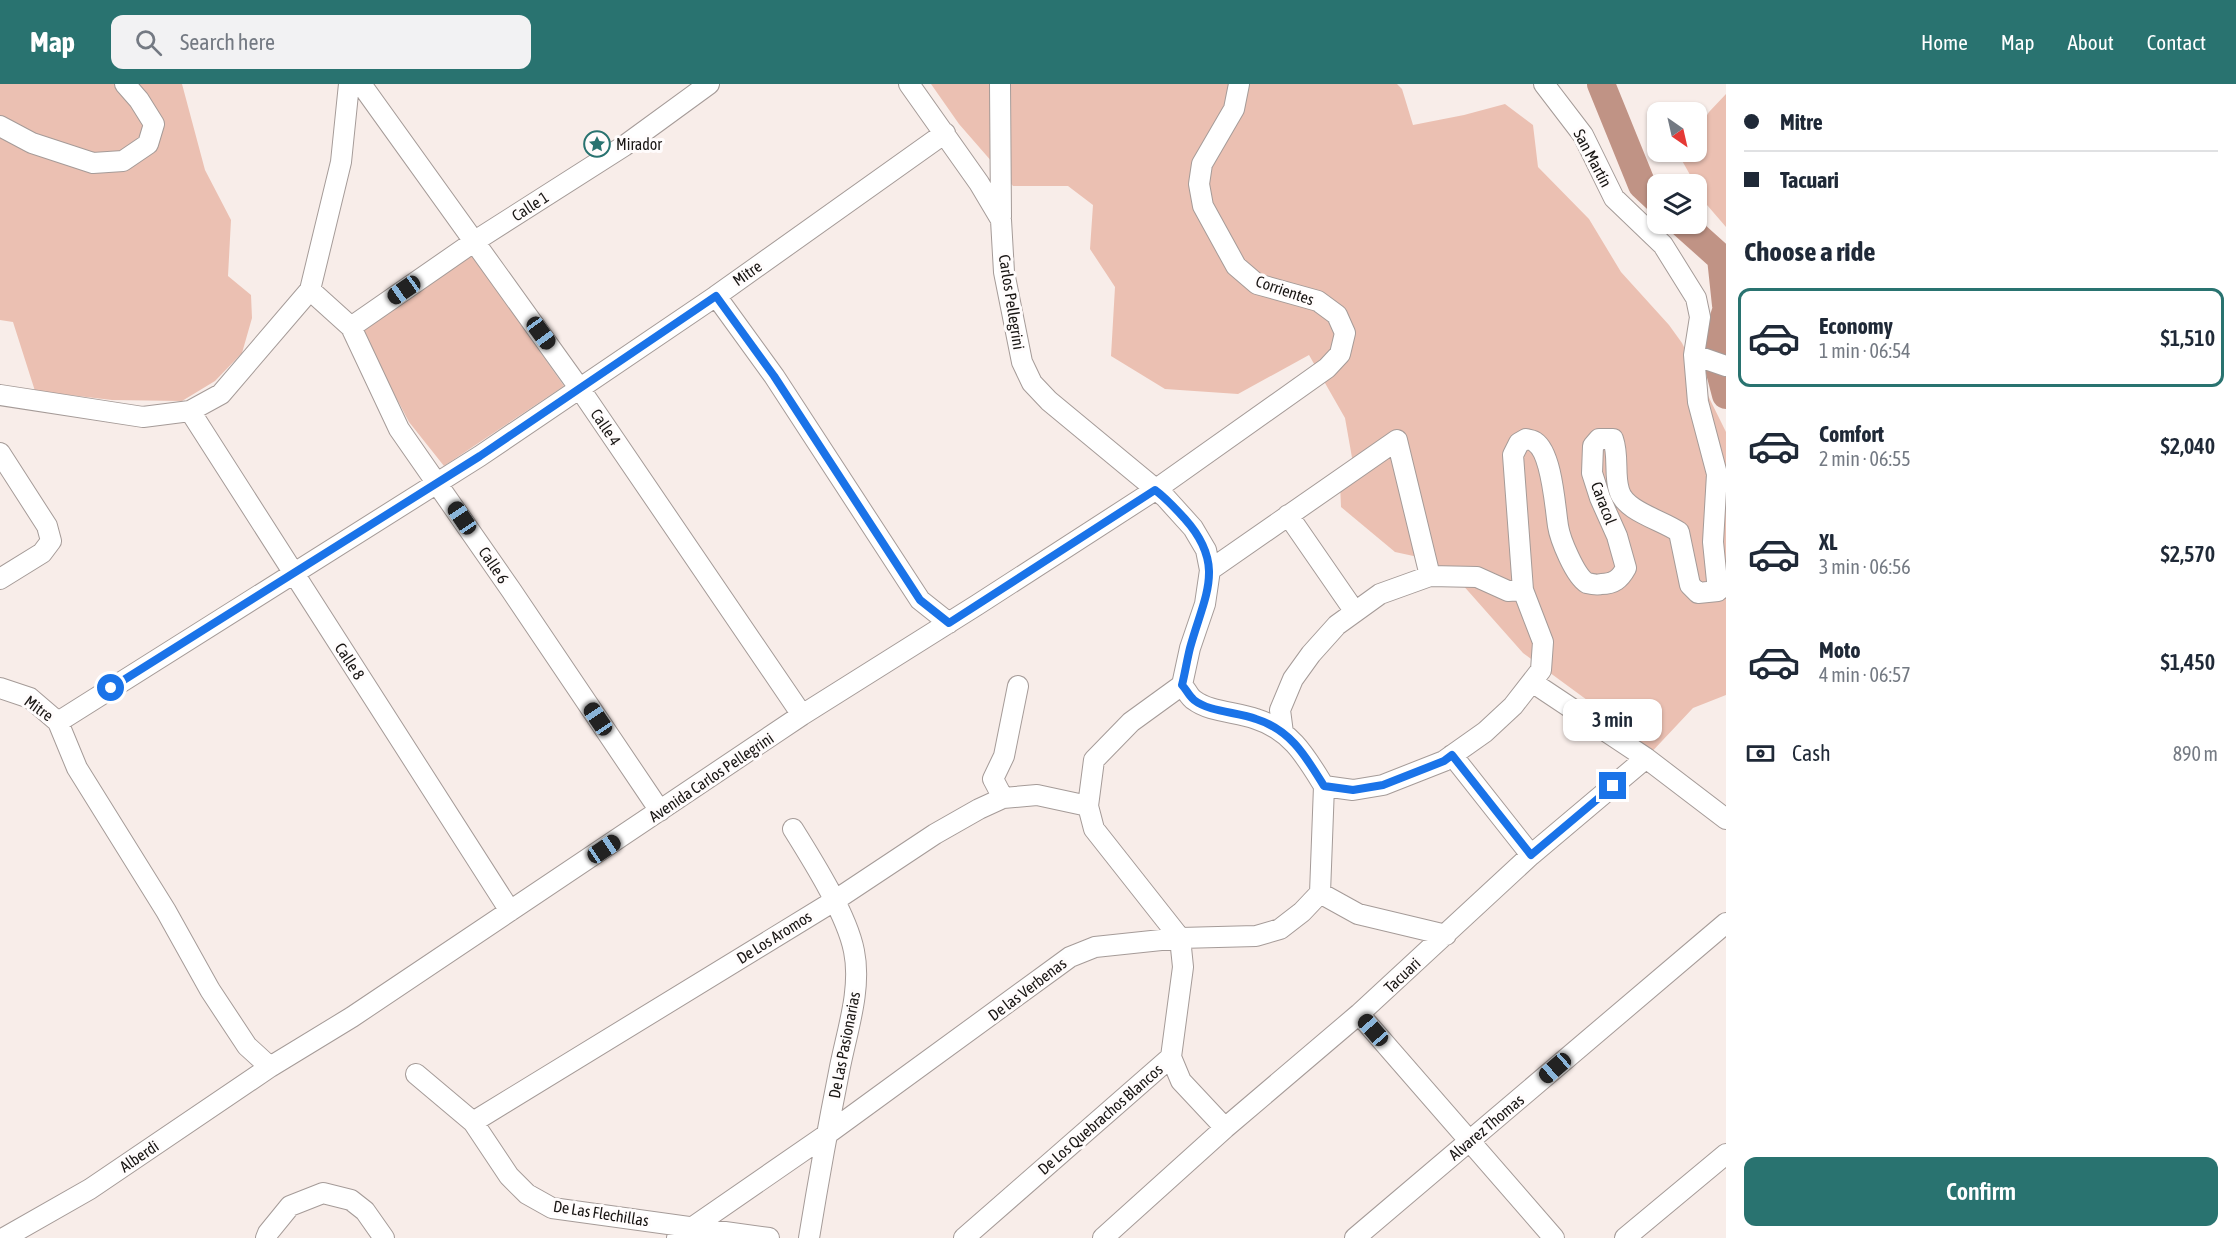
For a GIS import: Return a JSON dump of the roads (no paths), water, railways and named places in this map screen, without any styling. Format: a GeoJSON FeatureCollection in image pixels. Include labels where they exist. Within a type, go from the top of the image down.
{"type":"FeatureCollection","features":[{"type":"Feature","properties":{"kind":"street"},"geometry":{"type":"LineString","coordinates":[[0,126],[32,142],[93,163],[123,161],[148,144],[154,124],[139,100],[125,84]]}},
{"type":"Feature","properties":{"kind":"street"},"geometry":{"type":"LineString","coordinates":[[0,395],[143,417],[190,411],[221,394],[310,290],[341,162],[349,84]]}},
{"type":"Feature","properties":{"kind":"street","name":"Calle 4"},"geometry":{"type":"LineString","coordinates":[[361,84],[580,389],[802,716]]}},
{"type":"Feature","properties":{"kind":"street","name":"Calle 1"},"geometry":{"type":"LineString","coordinates":[[351,327],[475,241],[618,149],[709,84]]}},
{"type":"Feature","properties":{"kind":"street","name":"Carlos Pellegrini"},"geometry":{"type":"LineString","coordinates":[[909,84],[945,133],[1001,220],[1006,283],[1022,362],[1032,383],[1049,401],[1165,497],[1193,528],[1206,550],[1210,570]]}},
{"type":"Feature","properties":{"kind":"street"},"geometry":{"type":"LineString","coordinates":[[1000,84],[1001,220]]}},
{"type":"Feature","properties":{"kind":"street","name":"Corrientes"},"geometry":{"type":"LineString","coordinates":[[1155,490],[1327,368],[1340,354],[1345,333],[1337,315],[1318,301],[1257,284],[1236,266],[1203,206],[1199,184],[1202,164],[1234,109],[1239,84]]}},
{"type":"Feature","properties":{"kind":"street","name":"San Martín"},"geometry":{"type":"LineString","coordinates":[[1544,84],[1583,135],[1614,198],[1663,245],[1696,298],[1700,317],[1695,355]]}},
{"type":"Feature","properties":{"kind":"street","name":"Mitre"},"geometry":{"type":"LineString","coordinates":[[0,688],[30,698],[58,722],[480,456],[716,296],[945,133]]}},
{"type":"Feature","properties":{"kind":"street","name":"Calle 6"},"geometry":{"type":"LineString","coordinates":[[310,290],[351,327],[399,429],[660,811]]}},
{"type":"Feature","properties":{"kind":"street"},"geometry":{"type":"LineString","coordinates":[[716,296],[774,376],[920,600],[949,623]]}},
{"type":"Feature","properties":{"kind":"street"},"geometry":{"type":"LineString","coordinates":[[1695,355],[1726,366]]}},
{"type":"Feature","properties":{"kind":"street","name":"Caracol"},"geometry":{"type":"LineString","coordinates":[[1324,786],[1353,790],[1383,785],[1444,761],[1485,732],[1512,706],[1541,670],[1543,642],[1523,590],[1513,455],[1519,444],[1526,439],[1536,442],[1542,452],[1554,487],[1558,528],[1576,570],[1588,583],[1599,585],[1613,583],[1621,577],[1626,568],[1617,536],[1592,473],[1593,446],[1599,439],[1613,440],[1616,449],[1619,492],[1630,506],[1670,525],[1679,532],[1690,585],[1698,593],[1718,591],[1713,542],[1717,474],[1698,402],[1695,355]]}},
{"type":"Feature","properties":{"kind":"street","name":"Calle 8"},"geometry":{"type":"LineString","coordinates":[[190,411],[510,911]]}},
{"type":"Feature","properties":{"kind":"street"},"geometry":{"type":"LineString","coordinates":[[1180,938],[1094,829],[1088,806],[1094,759],[1131,722],[1182,685],[1190,648],[1205,604],[1210,570],[1397,440],[1430,576]]}},
{"type":"Feature","properties":{"kind":"street"},"geometry":{"type":"LineString","coordinates":[[0,453],[47,526],[51,541],[42,552],[0,579]]}},
{"type":"Feature","properties":{"kind":"street","name":"Avenida Carlos Pellegrini"},"geometry":{"type":"LineString","coordinates":[[270,1067],[352,1017],[802,716],[1155,490]]}},
{"type":"Feature","properties":{"kind":"street"},"geometry":{"type":"LineString","coordinates":[[1288,515],[1355,612]]}},
{"type":"Feature","properties":{"kind":"street"},"geometry":{"type":"LineString","coordinates":[[1282,733],[1280,710],[1293,679],[1311,654],[1337,625],[1380,594],[1430,576],[1477,578],[1508,591],[1523,590]]}},
{"type":"Feature","properties":{"kind":"street"},"geometry":{"type":"LineString","coordinates":[[1532,682],[1646,759],[1726,819]]}},
{"type":"Feature","properties":{"kind":"street"},"geometry":{"type":"LineString","coordinates":[[1182,685],[1193,700],[1216,709],[1257,719],[1282,733],[1301,748],[1324,786],[1320,893],[1358,914],[1446,935]]}},
{"type":"Feature","properties":{"kind":"street"},"geometry":{"type":"LineString","coordinates":[[1003,798],[993,779],[1004,756],[1018,686]]}},
{"type":"Feature","properties":{"kind":"street"},"geometry":{"type":"LineString","coordinates":[[58,722],[77,768],[166,911],[210,990],[247,1046],[270,1067]]}},
{"type":"Feature","properties":{"kind":"street"},"geometry":{"type":"LineString","coordinates":[[1452,755],[1531,855]]}},
{"type":"Feature","properties":{"kind":"street","name":"Tacuari"},"geometry":{"type":"LineString","coordinates":[[1103,1238],[1225,1128],[1359,1014],[1531,855],[1646,759]]}},
{"type":"Feature","properties":{"kind":"street","name":"De Los Aromos"},"geometry":{"type":"LineString","coordinates":[[473,1122],[834,901],[935,834],[979,809],[1003,798],[1037,795],[1088,806]]}},
{"type":"Feature","properties":{"kind":"street","name":"De Las Pasionarias"},"geometry":{"type":"LineString","coordinates":[[793,829],[813,861],[846,924],[854,950],[857,981],[826,1135],[809,1238]]}},
{"type":"Feature","properties":{"kind":"street","name":"De las Verbenas"},"geometry":{"type":"LineString","coordinates":[[685,1233],[826,1135],[1070,957],[1095,947],[1180,938],[1256,936],[1280,929],[1302,912],[1320,893]]}},
{"type":"Feature","properties":{"kind":"street","name":"Alvarez Thomas"},"geometry":{"type":"LineString","coordinates":[[1355,1238],[1726,923]]}},
{"type":"Feature","properties":{"kind":"street","name":"De Los Quebrachos Blancos"},"geometry":{"type":"LineString","coordinates":[[964,1238],[1171,1057],[1184,967],[1180,938]]}},
{"type":"Feature","properties":{"kind":"street"},"geometry":{"type":"LineString","coordinates":[[1359,1014],[1554,1238]]}},
{"type":"Feature","properties":{"kind":"street"},"geometry":{"type":"LineString","coordinates":[[1171,1057],[1181,1081],[1225,1128]]}},
{"type":"Feature","properties":{"kind":"street","name":"Alberdi"},"geometry":{"type":"LineString","coordinates":[[4,1238],[90,1190],[270,1067]]}},
{"type":"Feature","properties":{"kind":"street","name":"De Las Flechillas"},"geometry":{"type":"LineString","coordinates":[[416,1074],[473,1122],[509,1176],[527,1194],[552,1208],[685,1233],[769,1238]]}},
{"type":"Feature","properties":{"kind":"street"},"geometry":{"type":"LineString","coordinates":[[1625,1238],[1726,1154]]}},
{"type":"Feature","properties":{"kind":"street"},"geometry":{"type":"LineString","coordinates":[[266,1238],[290,1206],[322,1193],[351,1200],[365,1211],[384,1238]]}},
{"type":"Feature","properties":{"kind":"waterway"},"geometry":{"type":"LineString","coordinates":[[1601,84],[1642,185],[1647,190]]}},
{"type":"Feature","properties":{"kind":"waterway"},"geometry":{"type":"LineString","coordinates":[[1694,234],[1721,258],[1726,305]]}},
{"type":"Feature","properties":{"kind":"waterway"},"geometry":{"type":"LineString","coordinates":[[1726,311],[1714,349],[1726,395]]}},
{"type":"Feature","properties":{"kind":"place","name":"Mirador"},"geometry":{"type":"Point","coordinates":[597,144]}}]}
